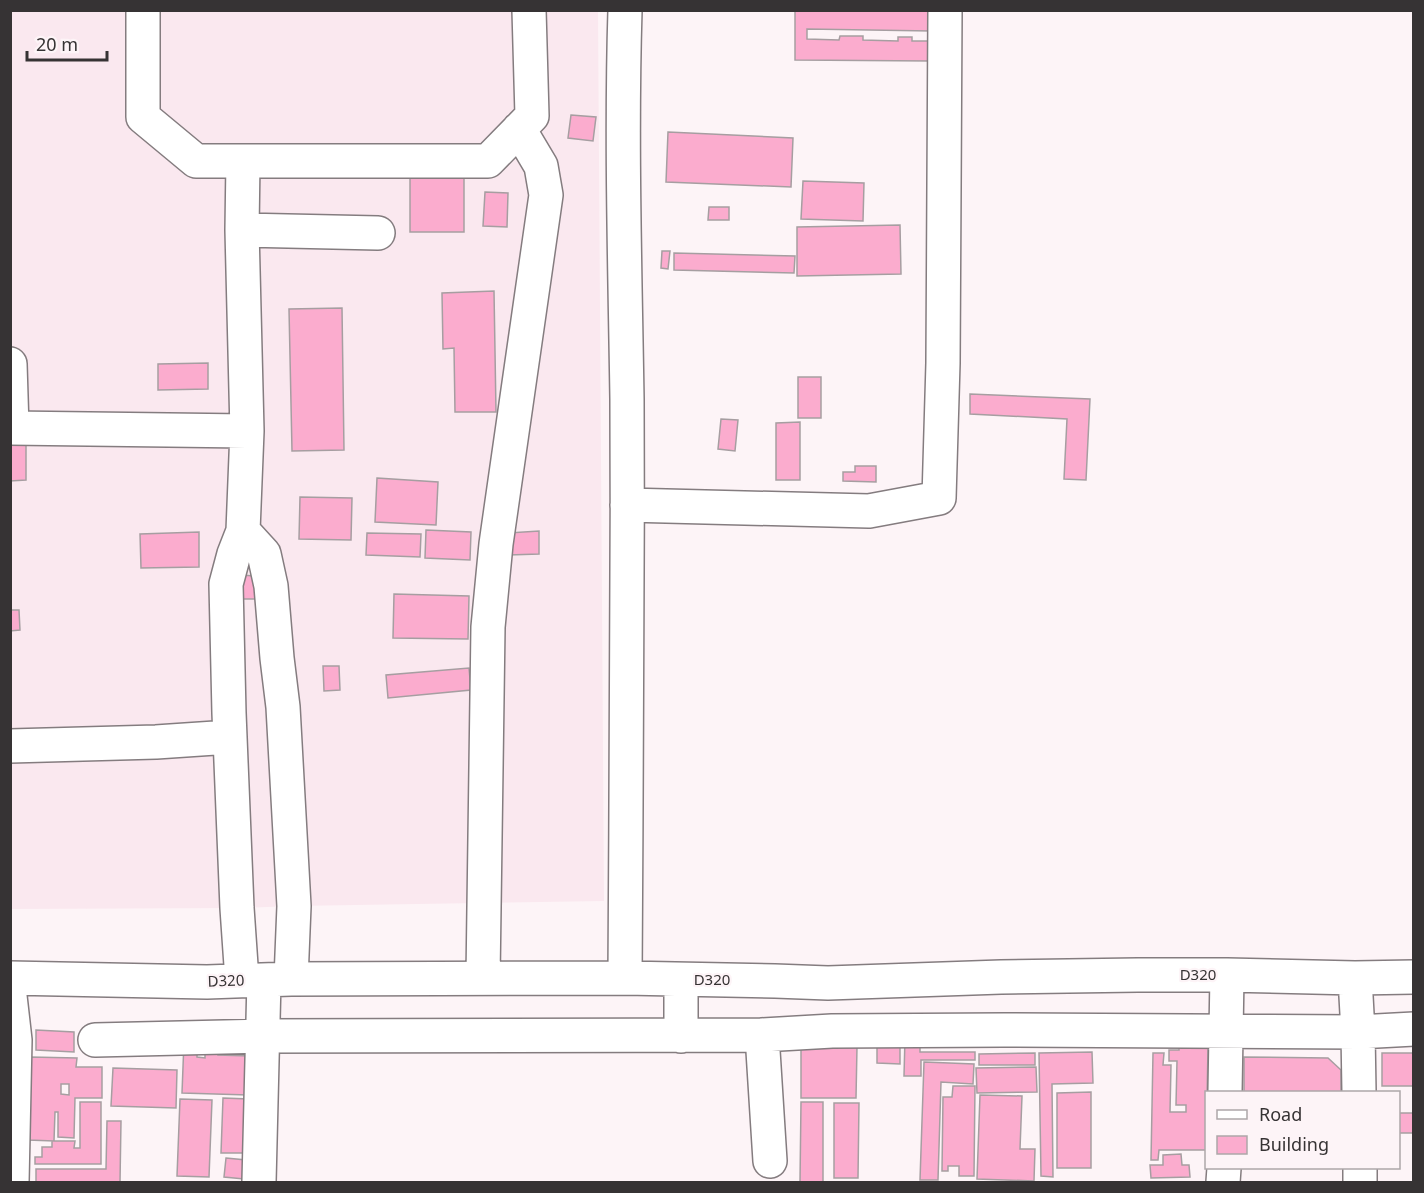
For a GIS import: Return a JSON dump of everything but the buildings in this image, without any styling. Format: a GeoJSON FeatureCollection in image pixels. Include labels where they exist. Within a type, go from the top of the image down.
{"type":"FeatureCollection","features":[{"type":"Feature","properties":{"kind":"street"},"geometry":{"type":"LineString","coordinates":[[143,10],[143,117],[196,161],[488,160],[532,116],[529,10]]}},
{"type":"Feature","properties":{"kind":"street"},"geometry":{"type":"LineString","coordinates":[[625,10],[623,189],[627,505],[625,978]]}},
{"type":"Feature","properties":{"kind":"street"},"geometry":{"type":"LineString","coordinates":[[627,505],[869,511],[939,498],[943,363],[945,10]]}},
{"type":"Feature","properties":{"kind":"street"},"geometry":{"type":"LineString","coordinates":[[483,978],[488,627],[496,544],[546,195],[541,166],[519,129]]}},
{"type":"Feature","properties":{"kind":"street"},"geometry":{"type":"LineString","coordinates":[[243,160],[246,430],[243,531],[226,584],[230,737],[237,908],[266,980]]}},
{"type":"Feature","properties":{"kind":"street"},"geometry":{"type":"LineString","coordinates":[[242,230],[378,233]]}},
{"type":"Feature","properties":{"kind":"street"},"geometry":{"type":"LineString","coordinates":[[10,364],[11,428],[246,430]]}},
{"type":"Feature","properties":{"kind":"street"},"geometry":{"type":"LineString","coordinates":[[243,531],[264,554],[270,586],[283,707],[294,906],[266,980],[262,1036],[259,1182]]}},
{"type":"Feature","properties":{"kind":"street"},"geometry":{"type":"LineString","coordinates":[[10,746],[156,742],[230,737]]}},
{"type":"Feature","properties":{"kind":"street"},"geometry":{"type":"LineString","coordinates":[[1225,1091],[1227,975]]}},
{"type":"Feature","properties":{"kind":"street","name":"D320"},"geometry":{"type":"LineString","coordinates":[[10,978],[207,982],[625,978],[828,983],[1001,977],[1227,975],[1413,977]]}},
{"type":"Feature","properties":{"kind":"street"},"geometry":{"type":"LineString","coordinates":[[1001,977],[1004,1030]]}},
{"type":"Feature","properties":{"kind":"street"},"geometry":{"type":"LineString","coordinates":[[1354,978],[1359,1091]]}},
{"type":"Feature","properties":{"kind":"street"},"geometry":{"type":"LineString","coordinates":[[681,980],[681,1036]]}},
{"type":"Feature","properties":{"kind":"street"},"geometry":{"type":"LineString","coordinates":[[828,983],[832,1031]]}},
{"type":"Feature","properties":{"kind":"street"},"geometry":{"type":"LineString","coordinates":[[10,996],[15,1040],[12,1182]]}},
{"type":"Feature","properties":{"kind":"street"},"geometry":{"type":"LineString","coordinates":[[95,1040],[262,1036],[681,1036],[832,1031],[1358,1032],[1413,1029]]}},
{"type":"Feature","properties":{"kind":"street"},"geometry":{"type":"LineString","coordinates":[[762,1035],[770,1161]]}},
{"type":"Feature","properties":{"kind":"shaded area"},"geometry":{"type":"Polygon","coordinates":[[[10,11],[598,11],[604,901],[237,908],[11,909],[10,11]]]}}]}
